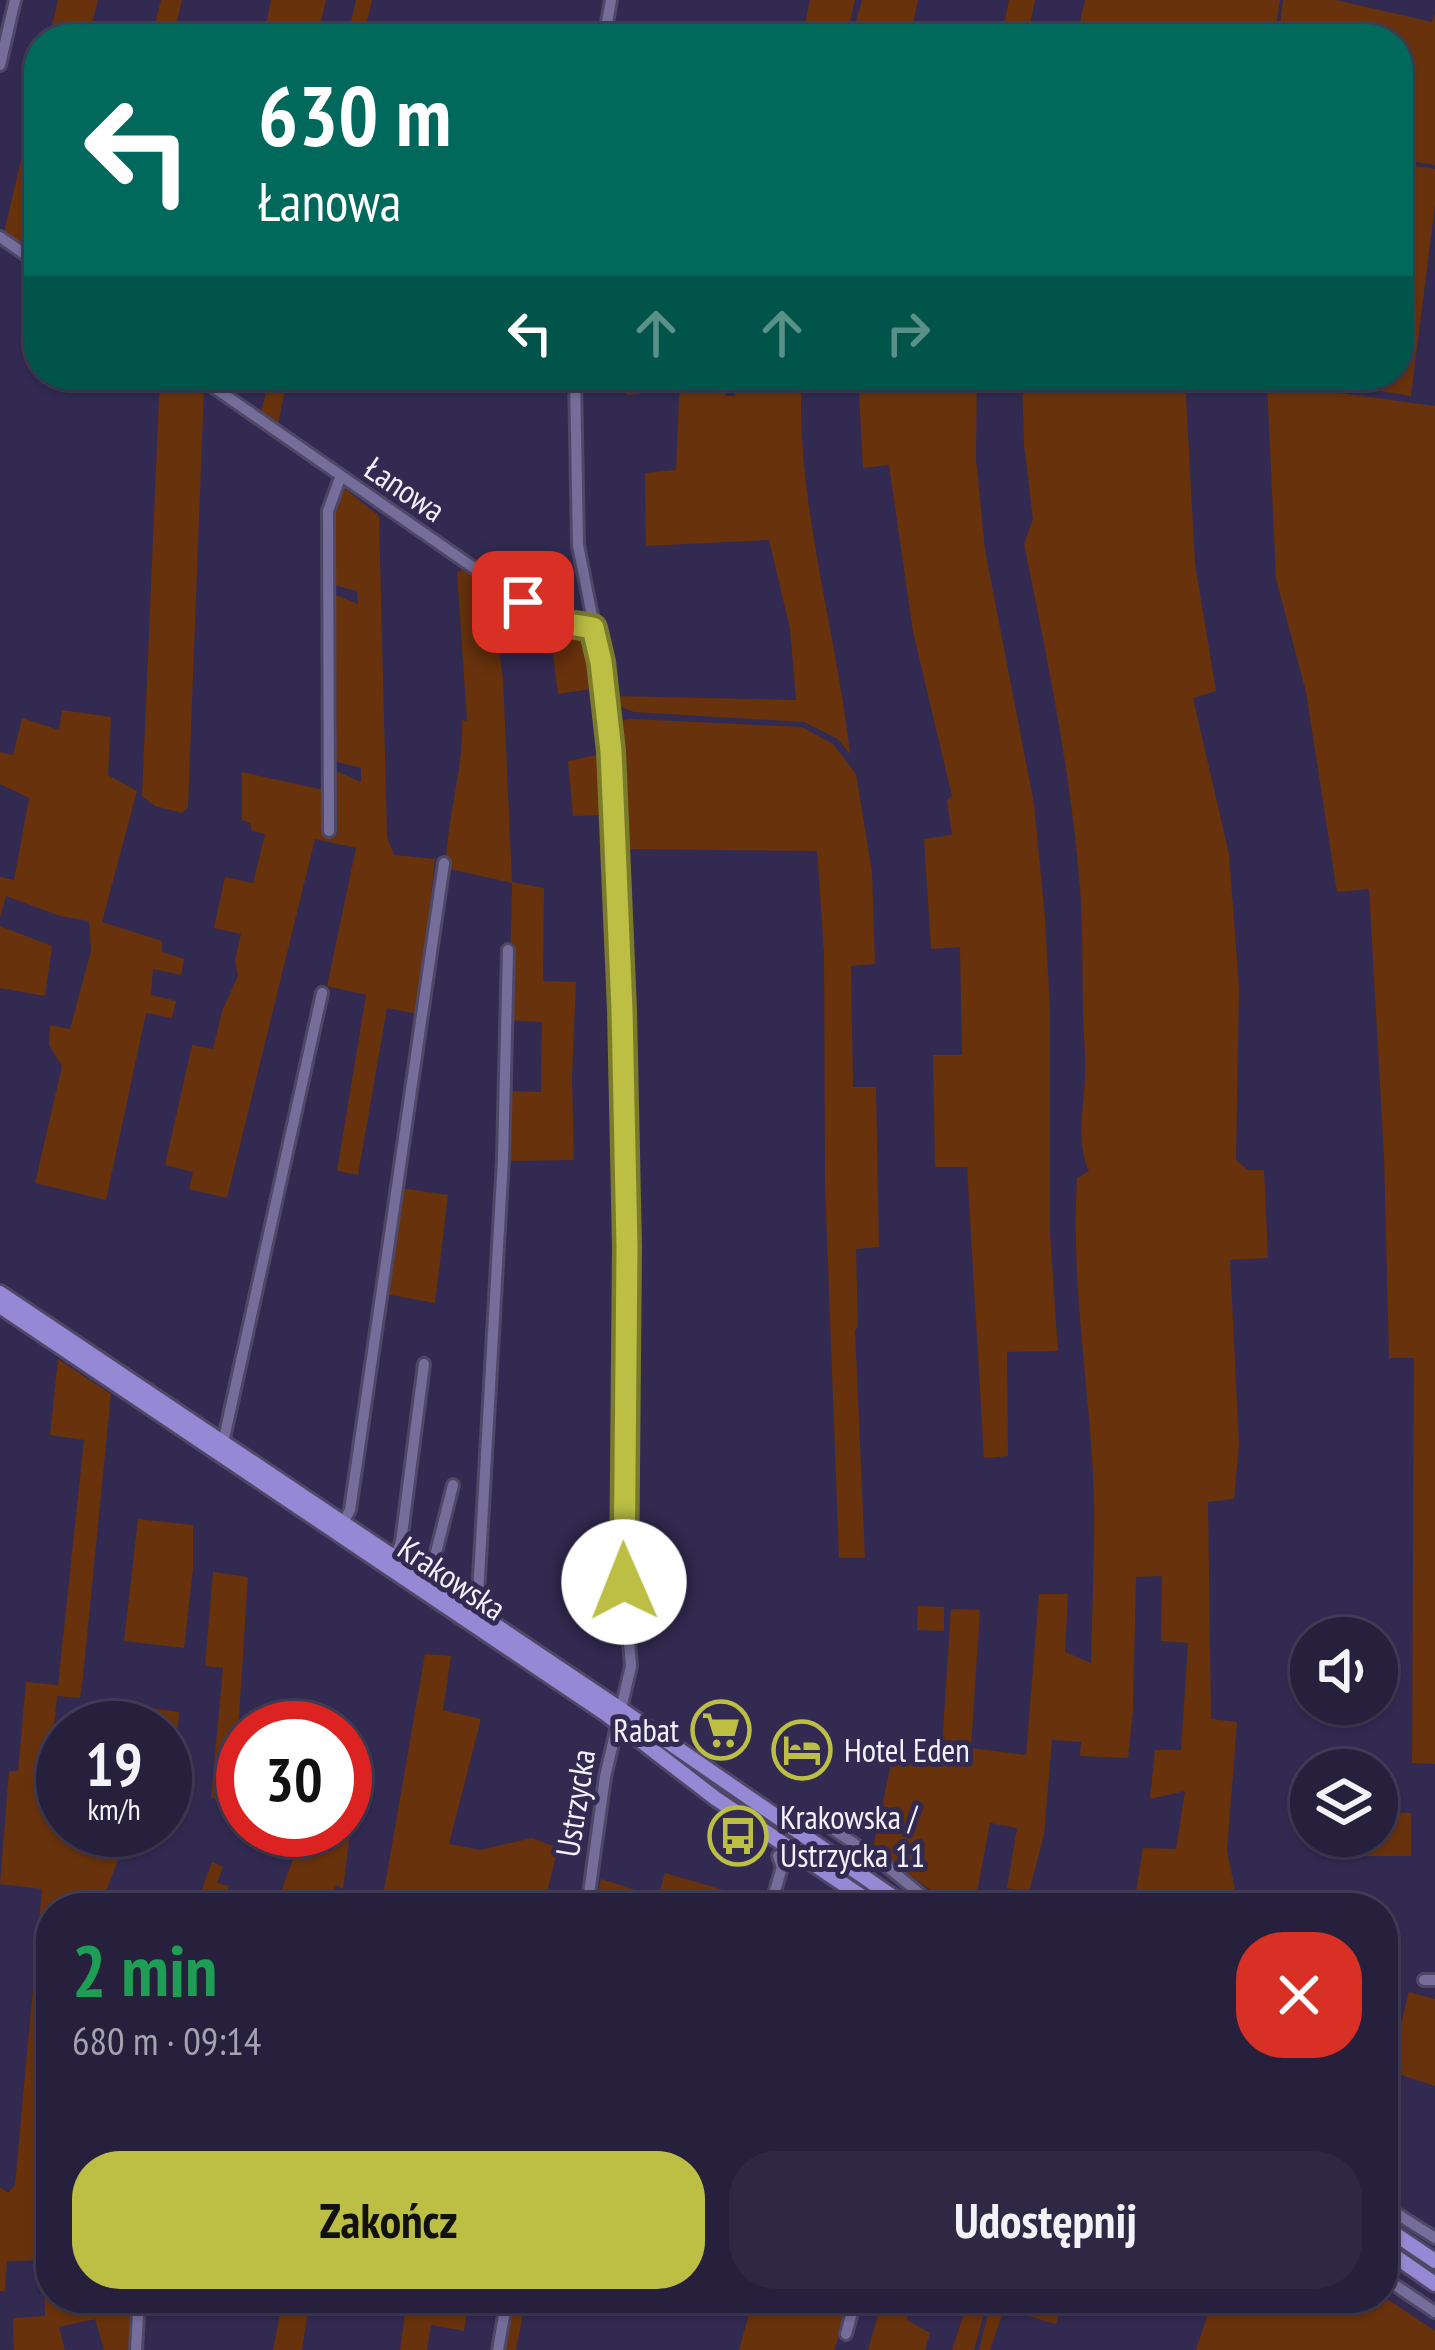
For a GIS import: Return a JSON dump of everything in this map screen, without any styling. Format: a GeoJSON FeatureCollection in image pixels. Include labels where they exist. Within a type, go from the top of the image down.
{"type":"FeatureCollection","features":[{"type":"Feature","properties":{"kind":"main road","name":"Krakowska"},"geometry":{"type":"LineString","coordinates":[[0,1293],[477,1612],[620,1716],[715,1798],[853,1893]]}},
{"type":"Feature","properties":{"kind":"main road","name":"Krakowska"},"geometry":{"type":"LineString","coordinates":[[0,1306],[887,1893]]}},
{"type":"Feature","properties":{"kind":"main road"},"geometry":{"type":"LineString","coordinates":[[1398,2236],[1435,2260]]}},
{"type":"Feature","properties":{"kind":"main road"},"geometry":{"type":"LineString","coordinates":[[1398,2258],[1435,2284]]}},
{"type":"Feature","properties":{"kind":"street"},"geometry":{"type":"LineString","coordinates":[[0,65],[15,0]]}},
{"type":"Feature","properties":{"kind":"street","name":"Łanowa"},"geometry":{"type":"LineString","coordinates":[[217,390],[523,602],[557,622],[593,628]]}},
{"type":"Feature","properties":{"kind":"street","name":"Ustrzycka"},"geometry":{"type":"LineString","coordinates":[[574,390],[578,545],[601,662],[611,751],[627,1247],[622,1557],[631,1666],[612,1738],[589,1893]]}},
{"type":"Feature","properties":{"kind":"street"},"geometry":{"type":"LineString","coordinates":[[329,832],[328,511],[340,478]]}},
{"type":"Feature","properties":{"kind":"street"},"geometry":{"type":"LineString","coordinates":[[343,1523],[350,1510],[444,863]]}},
{"type":"Feature","properties":{"kind":"street","name":"Krakowska"},"geometry":{"type":"LineString","coordinates":[[477,1612],[503,1159],[508,950]]}},
{"type":"Feature","properties":{"kind":"street"},"geometry":{"type":"LineString","coordinates":[[223,1443],[322,993]]}},
{"type":"Feature","properties":{"kind":"street"},"geometry":{"type":"LineString","coordinates":[[395,1558],[424,1364]]}},
{"type":"Feature","properties":{"kind":"street"},"geometry":{"type":"LineString","coordinates":[[429,1580],[453,1485]]}},
{"type":"Feature","properties":{"kind":"street"},"geometry":{"type":"LineString","coordinates":[[804,1836],[813,1819],[824,1823],[919,1893]]}},
{"type":"Feature","properties":{"kind":"street"},"geometry":{"type":"LineString","coordinates":[[774,1893],[782,1868],[778,1856]]}},
{"type":"Feature","properties":{"kind":"street"},"geometry":{"type":"LineString","coordinates":[[1398,2214],[1435,2238]]}},
{"type":"Feature","properties":{"kind":"street"},"geometry":{"type":"LineString","coordinates":[[1398,2288],[1435,2312]]}},
{"type":"Feature","properties":{"kind":"street"},"geometry":{"type":"LineString","coordinates":[[136,2350],[138,2313]]}},
{"type":"Feature","properties":{"kind":"street"},"geometry":{"type":"LineString","coordinates":[[498,2350],[504,2313]]}},
{"type":"Feature","properties":{"kind":"street"},"geometry":{"type":"LineString","coordinates":[[845,2333],[851,2313]]}},
{"type":"Feature","properties":{"kind":"shaded area"},"geometry":{"type":"Polygon","coordinates":[[[58,0],[98,0],[92,24],[52,24],[58,0]]]}},
{"type":"Feature","properties":{"kind":"shaded area"},"geometry":{"type":"Polygon","coordinates":[[[161,0],[182,0],[176,24],[155,24],[161,0]]]}},
{"type":"Feature","properties":{"kind":"shaded area"},"geometry":{"type":"Polygon","coordinates":[[[271,0],[326,0],[320,24],[266,24],[271,0]]]}},
{"type":"Feature","properties":{"kind":"shaded area"},"geometry":{"type":"Polygon","coordinates":[[[356,0],[372,0],[366,24],[350,24],[356,0]]]}},
{"type":"Feature","properties":{"kind":"shaded area"},"geometry":{"type":"Polygon","coordinates":[[[810,0],[855,0],[849,24],[805,24],[810,0]]]}},
{"type":"Feature","properties":{"kind":"shaded area"},"geometry":{"type":"Polygon","coordinates":[[[862,0],[918,0],[913,24],[855,24],[862,0]]]}},
{"type":"Feature","properties":{"kind":"shaded area"},"geometry":{"type":"Polygon","coordinates":[[[1009,0],[1035,0],[1030,24],[1004,24],[1009,0]]]}},
{"type":"Feature","properties":{"kind":"shaded area"},"geometry":{"type":"Polygon","coordinates":[[[1085,0],[1280,0],[1276,24],[1079,24],[1085,0]]]}},
{"type":"Feature","properties":{"kind":"shaded area"},"geometry":{"type":"Polygon","coordinates":[[[1283,0],[1336,0],[1432,22],[1435,14],[1435,165],[1413,161],[1413,24],[1280,24],[1283,0]]]}},
{"type":"Feature","properties":{"kind":"shaded area"},"geometry":{"type":"Polygon","coordinates":[[[24,147],[24,247],[4,233],[24,147]]]}},
{"type":"Feature","properties":{"kind":"shaded area"},"geometry":{"type":"Polygon","coordinates":[[[1413,165],[1435,169],[1435,205],[1413,380],[1413,165]]]}},
{"type":"Feature","properties":{"kind":"shaded area"},"geometry":{"type":"Polygon","coordinates":[[[159,390],[204,390],[188,807],[182,813],[155,806],[142,796],[159,390]]]}},
{"type":"Feature","properties":{"kind":"shaded area"},"geometry":{"type":"Polygon","coordinates":[[[266,390],[285,390],[278,424],[261,413],[266,390]]]}},
{"type":"Feature","properties":{"kind":"shaded area"},"geometry":{"type":"Polygon","coordinates":[[[618,390],[648,390],[645,393],[628,395],[618,390]]]}},
{"type":"Feature","properties":{"kind":"shaded area"},"geometry":{"type":"Polygon","coordinates":[[[679,390],[725,390],[725,396],[735,396],[736,390],[802,390],[810,515],[850,754],[838,739],[804,722],[634,712],[612,703],[611,696],[796,700],[790,629],[769,540],[646,546],[645,473],[676,470],[679,390]]]}},
{"type":"Feature","properties":{"kind":"shaded area"},"geometry":{"type":"Polygon","coordinates":[[[859,390],[977,390],[976,459],[985,550],[1034,804],[1050,1010],[1050,1234],[1058,1351],[1007,1352],[1008,1456],[984,1458],[967,1167],[935,1167],[933,1055],[962,1055],[960,947],[931,949],[924,839],[952,835],[947,800],[952,796],[913,632],[889,465],[863,468],[859,390]]]}},
{"type":"Feature","properties":{"kind":"shaded area"},"geometry":{"type":"Polygon","coordinates":[[[1022,390],[1187,390],[1195,564],[1216,691],[1193,698],[1229,854],[1239,987],[1236,1160],[1248,1170],[1264,1170],[1268,1258],[1230,1260],[1239,1445],[1234,1499],[1208,1502],[1211,1719],[1237,1722],[1227,1851],[1236,1893],[1136,1893],[1143,1848],[1176,1849],[1185,1791],[1150,1799],[1155,1750],[1181,1750],[1188,1643],[1161,1641],[1162,1576],[1136,1577],[1128,1758],[1080,1756],[1081,1742],[1052,1740],[1044,1835],[1029,1892],[1007,1888],[1017,1828],[990,1823],[977,1893],[934,1893],[873,1848],[893,1755],[941,1760],[951,1609],[980,1610],[971,1748],[1026,1755],[1039,1594],[1068,1594],[1065,1652],[1091,1663],[1093,1483],[1076,1248],[1077,1178],[1089,1171],[1081,1129],[1085,1068],[1081,909],[1064,758],[1024,544],[1033,519],[1022,390]]]}},
{"type":"Feature","properties":{"kind":"shaded area"},"geometry":{"type":"Polygon","coordinates":[[[1267,390],[1318,390],[1435,406],[1435,1764],[1412,1763],[1414,1358],[1389,1358],[1384,1155],[1369,889],[1337,892],[1306,692],[1276,579],[1267,390]]]}},
{"type":"Feature","properties":{"kind":"shaded area"},"geometry":{"type":"Polygon","coordinates":[[[1374,390],[1412,390],[1411,396],[1374,390]]]}},
{"type":"Feature","properties":{"kind":"shaded area"},"geometry":{"type":"Polygon","coordinates":[[[343,487],[379,516],[387,837],[394,855],[435,859],[418,1014],[387,1008],[358,1175],[337,1171],[366,995],[327,986],[356,848],[315,839],[227,1198],[189,1189],[193,1172],[165,1165],[192,1045],[213,1049],[222,1011],[238,976],[235,960],[241,934],[214,928],[225,877],[253,883],[265,834],[252,831],[250,823],[242,820],[242,772],[324,790],[325,824],[320,831],[337,835],[334,770],[361,782],[361,768],[334,761],[333,594],[358,604],[357,591],[334,585],[333,518],[343,487]]]}},
{"type":"Feature","properties":{"kind":"shaded area"},"geometry":{"type":"Polygon","coordinates":[[[465,567],[490,585],[503,679],[512,882],[544,888],[543,981],[576,982],[574,1160],[505,1161],[508,1091],[541,1092],[542,1022],[509,1020],[512,883],[446,868],[462,720],[467,721],[457,573],[465,567]]]}},
{"type":"Feature","properties":{"kind":"shaded area"},"geometry":{"type":"Polygon","coordinates":[[[549,625],[586,645],[591,689],[558,694],[549,625]]]}},
{"type":"Feature","properties":{"kind":"shaded area"},"geometry":{"type":"Polygon","coordinates":[[[62,710],[111,717],[108,775],[137,791],[102,922],[162,941],[162,952],[184,959],[181,975],[153,969],[151,995],[176,1001],[172,1018],[146,1013],[106,1200],[35,1183],[62,1066],[49,1045],[50,1025],[70,1029],[91,951],[89,921],[6,896],[0,917],[0,877],[14,880],[29,798],[0,784],[0,752],[13,755],[22,718],[59,730],[62,710]]]}},
{"type":"Feature","properties":{"kind":"shaded area"},"geometry":{"type":"Polygon","coordinates":[[[633,719],[802,727],[833,744],[856,774],[872,872],[875,964],[851,966],[853,1087],[876,1087],[879,1247],[856,1249],[865,1558],[839,1558],[825,1185],[824,952],[817,851],[620,849],[613,725],[633,719]]]}},
{"type":"Feature","properties":{"kind":"shaded area"},"geometry":{"type":"Polygon","coordinates":[[[601,754],[608,815],[573,816],[568,761],[601,754]]]}},
{"type":"Feature","properties":{"kind":"shaded area"},"geometry":{"type":"Polygon","coordinates":[[[0,926],[52,946],[45,996],[0,988],[0,926]]]}},
{"type":"Feature","properties":{"kind":"shaded area"},"geometry":{"type":"Polygon","coordinates":[[[401,1188],[448,1195],[435,1303],[385,1294],[401,1188]]]}},
{"type":"Feature","properties":{"kind":"shaded area"},"geometry":{"type":"Polygon","coordinates":[[[58,1359],[111,1394],[80,1698],[36,1701],[36,1857],[119,1857],[106,1893],[42,1893],[42,1889],[0,1884],[9,1771],[18,1771],[26,1682],[58,1685],[84,1440],[50,1435],[58,1359]]]}},
{"type":"Feature","properties":{"kind":"shaded area"},"geometry":{"type":"Polygon","coordinates":[[[138,1519],[193,1525],[184,1648],[124,1641],[138,1519]]]}},
{"type":"Feature","properties":{"kind":"shaded area"},"geometry":{"type":"Polygon","coordinates":[[[213,1572],[248,1577],[240,1701],[220,1701],[223,1668],[205,1666],[213,1572]]]}},
{"type":"Feature","properties":{"kind":"shaded area"},"geometry":{"type":"Polygon","coordinates":[[[918,1606],[944,1607],[944,1631],[917,1630],[918,1606]]]}},
{"type":"Feature","properties":{"kind":"shaded area"},"geometry":{"type":"Polygon","coordinates":[[[425,1654],[451,1656],[443,1710],[481,1719],[449,1844],[480,1850],[532,1838],[558,1848],[547,1893],[384,1893],[425,1654]]]}},
{"type":"Feature","properties":{"kind":"shaded area"},"geometry":{"type":"Polygon","coordinates":[[[216,1743],[216,1800],[211,1797],[216,1743]]]}},
{"type":"Feature","properties":{"kind":"shaded area"},"geometry":{"type":"Polygon","coordinates":[[[1398,1813],[1411,1813],[1411,1856],[1398,1856],[1398,1813]]]}},
{"type":"Feature","properties":{"kind":"shaded area"},"geometry":{"type":"Polygon","coordinates":[[[294,1857],[347,1857],[343,1889],[336,1885],[333,1893],[280,1893],[294,1857]]]}},
{"type":"Feature","properties":{"kind":"shaded area"},"geometry":{"type":"Polygon","coordinates":[[[212,1862],[223,1867],[217,1883],[229,1886],[226,1893],[201,1893],[212,1862]]]}},
{"type":"Feature","properties":{"kind":"shaded area"},"geometry":{"type":"Polygon","coordinates":[[[665,1873],[734,1893],[659,1893],[665,1873]]]}},
{"type":"Feature","properties":{"kind":"shaded area"},"geometry":{"type":"Polygon","coordinates":[[[601,1879],[645,1893],[598,1893],[601,1879]]]}},
{"type":"Feature","properties":{"kind":"shaded area"},"geometry":{"type":"Polygon","coordinates":[[[36,1955],[36,2260],[7,2261],[5,2291],[0,2291],[0,2187],[8,2193],[15,2185],[36,1955]]]}},
{"type":"Feature","properties":{"kind":"shaded area"},"geometry":{"type":"Polygon","coordinates":[[[1409,1992],[1435,1999],[1435,2086],[1398,2074],[1398,2035],[1409,1992]]]}},
{"type":"Feature","properties":{"kind":"shaded area"},"geometry":{"type":"Polygon","coordinates":[[[1398,2306],[1435,2331],[1435,2350],[1196,2350],[1208,2313],[1398,2313],[1398,2306]]]}},
{"type":"Feature","properties":{"kind":"shaded area"},"geometry":{"type":"Polygon","coordinates":[[[45,2313],[133,2313],[131,2350],[104,2350],[95,2319],[59,2327],[65,2350],[14,2350],[13,2318],[45,2313]]]}},
{"type":"Feature","properties":{"kind":"shaded area"},"geometry":{"type":"Polygon","coordinates":[[[280,2313],[308,2313],[302,2350],[273,2350],[280,2313]]]}},
{"type":"Feature","properties":{"kind":"shaded area"},"geometry":{"type":"Polygon","coordinates":[[[405,2313],[467,2313],[464,2331],[431,2325],[427,2350],[400,2350],[405,2313]]]}},
{"type":"Feature","properties":{"kind":"shaded area"},"geometry":{"type":"Polygon","coordinates":[[[509,2313],[523,2313],[516,2350],[502,2350],[509,2313]]]}},
{"type":"Feature","properties":{"kind":"shaded area"},"geometry":{"type":"Polygon","coordinates":[[[749,2313],[848,2313],[834,2350],[739,2350],[749,2313]]]}},
{"type":"Feature","properties":{"kind":"shaded area"},"geometry":{"type":"Polygon","coordinates":[[[879,2313],[909,2313],[907,2320],[930,2333],[925,2350],[868,2350],[879,2313]]]}},
{"type":"Feature","properties":{"kind":"shaded area"},"geometry":{"type":"Polygon","coordinates":[[[964,2313],[984,2313],[974,2350],[952,2350],[964,2313]]]}},
{"type":"Feature","properties":{"kind":"shaded area"},"geometry":{"type":"Polygon","coordinates":[[[988,2313],[1003,2313],[990,2350],[979,2350],[988,2313]]]}},
{"type":"Feature","properties":{"kind":"shaded area"},"geometry":{"type":"Polygon","coordinates":[[[1018,2313],[1060,2313],[1056,2324],[1018,2313]]]}},
{"type":"Feature","properties":{"kind":"place","name":"Rabat"},"geometry":{"type":"Point","coordinates":[721,1730]}},
{"type":"Feature","properties":{"kind":"place","name":"Hotel Eden"},"geometry":{"type":"Point","coordinates":[802,1750]}},
{"type":"Feature","properties":{"kind":"place","name":"Krakowska / Ustrzycka 11"},"geometry":{"type":"Point","coordinates":[738,1836]}},
{"type":"Feature","properties":{"kind":"route"},"geometry":{"type":"LineString","coordinates":[[523,602],[557,622],[593,628],[611,751],[627,1247],[624,1582]]}}]}
